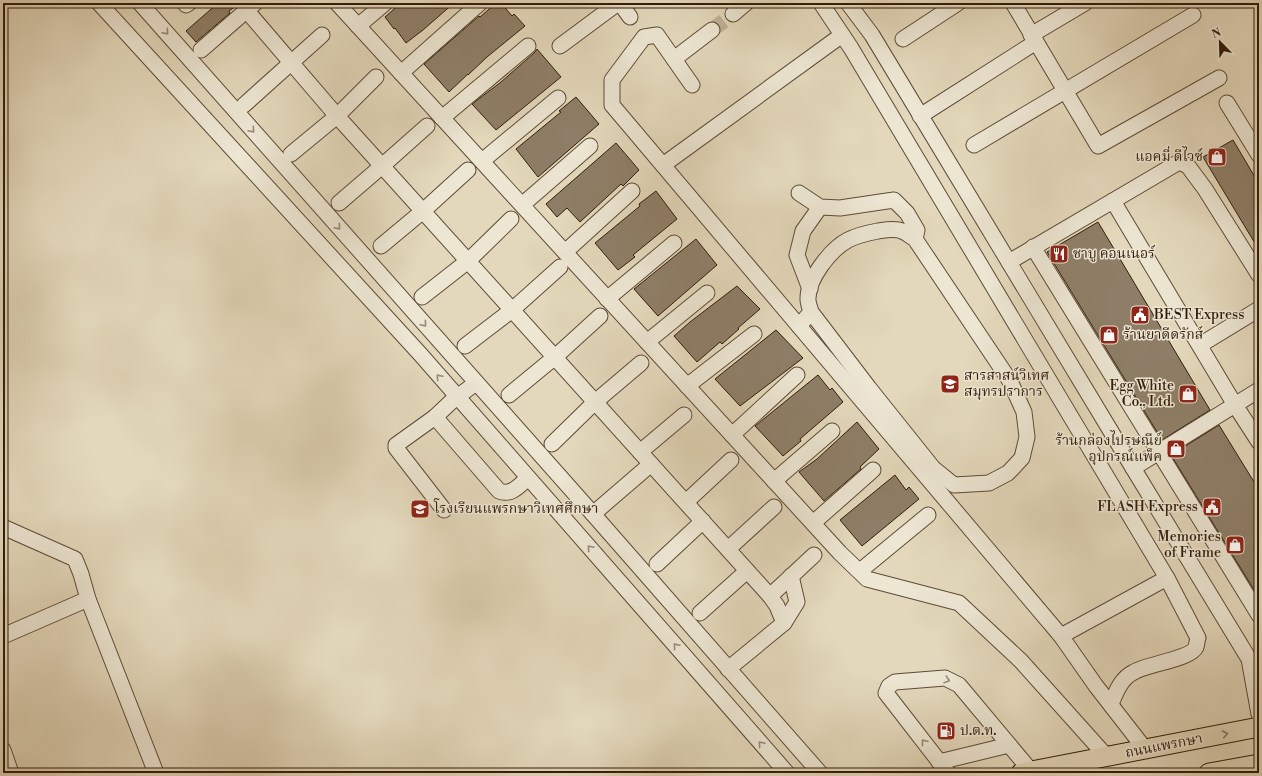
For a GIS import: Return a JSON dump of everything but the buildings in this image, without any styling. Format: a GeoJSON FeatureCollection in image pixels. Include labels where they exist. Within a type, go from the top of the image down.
{"type":"FeatureCollection","features":[{"type":"Feature","properties":{"kind":"main road","name":"ถนนแพรกษา"},"geometry":{"type":"LineString","coordinates":[[1026,772],[1259,728]]}},
{"type":"Feature","properties":{"kind":"main road"},"geometry":{"type":"LineString","coordinates":[[1209,773],[1259,764]]}},
{"type":"Feature","properties":{"kind":"street"},"geometry":{"type":"LineString","coordinates":[[99,3],[410,344],[455,399],[526,480],[787,773]]}},
{"type":"Feature","properties":{"kind":"street"},"geometry":{"type":"LineString","coordinates":[[140,3],[593,514],[820,773]]}},
{"type":"Feature","properties":{"kind":"street"},"geometry":{"type":"LineString","coordinates":[[337,3],[840,553],[867,578],[959,603],[1021,661],[1107,757]]}},
{"type":"Feature","properties":{"kind":"street"},"geometry":{"type":"LineString","coordinates":[[358,26],[384,3]]}},
{"type":"Feature","properties":{"kind":"street"},"geometry":{"type":"LineString","coordinates":[[401,73],[480,3]]}},
{"type":"Feature","properties":{"kind":"street"},"geometry":{"type":"LineString","coordinates":[[560,46],[619,3],[630,17]]}},
{"type":"Feature","properties":{"kind":"street"},"geometry":{"type":"LineString","coordinates":[[733,14],[746,3]]}},
{"type":"Feature","properties":{"kind":"street"},"geometry":{"type":"LineString","coordinates":[[821,3],[842,35],[1167,578],[1198,638],[1196,648],[1186,656],[1154,664],[1133,672],[1118,687],[1111,704]]}},
{"type":"Feature","properties":{"kind":"street"},"geometry":{"type":"LineString","coordinates":[[848,3],[872,35],[1249,659],[1259,714]]}},
{"type":"Feature","properties":{"kind":"street"},"geometry":{"type":"LineString","coordinates":[[903,39],[958,3]]}},
{"type":"Feature","properties":{"kind":"street"},"geometry":{"type":"LineString","coordinates":[[1012,3],[1098,146],[1219,78]]}},
{"type":"Feature","properties":{"kind":"street"},"geometry":{"type":"LineString","coordinates":[[920,116],[1085,3]]}},
{"type":"Feature","properties":{"kind":"street"},"geometry":{"type":"LineString","coordinates":[[201,50],[251,7],[291,63],[337,116],[770,596],[777,606],[784,623]]}},
{"type":"Feature","properties":{"kind":"street"},"geometry":{"type":"LineString","coordinates":[[974,145],[1193,16]]}},
{"type":"Feature","properties":{"kind":"street"},"geometry":{"type":"LineString","coordinates":[[674,59],[712,30]]}},
{"type":"Feature","properties":{"kind":"street"},"geometry":{"type":"LineString","coordinates":[[244,105],[322,35]]}},
{"type":"Feature","properties":{"kind":"street"},"geometry":{"type":"LineString","coordinates":[[692,85],[657,35],[644,37],[612,80],[612,105],[1061,636],[1096,686],[1144,749]]}},
{"type":"Feature","properties":{"kind":"street"},"geometry":{"type":"LineString","coordinates":[[663,165],[842,35]]}},
{"type":"Feature","properties":{"kind":"street"},"geometry":{"type":"LineString","coordinates":[[442,118],[528,46]]}},
{"type":"Feature","properties":{"kind":"street"},"geometry":{"type":"LineString","coordinates":[[291,154],[337,116],[376,77]]}},
{"type":"Feature","properties":{"kind":"street"},"geometry":{"type":"LineString","coordinates":[[482,162],[558,98]]}},
{"type":"Feature","properties":{"kind":"street"},"geometry":{"type":"LineString","coordinates":[[1227,103],[1259,155]]}},
{"type":"Feature","properties":{"kind":"street"},"geometry":{"type":"LineString","coordinates":[[339,203],[426,126]]}},
{"type":"Feature","properties":{"kind":"street"},"geometry":{"type":"LineString","coordinates":[[522,205],[590,146]]}},
{"type":"Feature","properties":{"kind":"street"},"geometry":{"type":"LineString","coordinates":[[1009,262],[1179,162],[1188,166],[1259,275]]}},
{"type":"Feature","properties":{"kind":"street"},"geometry":{"type":"LineString","coordinates":[[381,246],[423,211],[468,170]]}},
{"type":"Feature","properties":{"kind":"street"},"geometry":{"type":"LineString","coordinates":[[565,252],[632,191]]}},
{"type":"Feature","properties":{"kind":"street"},"geometry":{"type":"LineString","coordinates":[[799,193],[820,207],[840,208],[894,200],[906,213],[917,230],[915,239]]}},
{"type":"Feature","properties":{"kind":"street"},"geometry":{"type":"LineString","coordinates":[[1113,201],[1200,344],[1235,405],[1259,442]]}},
{"type":"Feature","properties":{"kind":"street"},"geometry":{"type":"LineString","coordinates":[[810,289],[797,255],[803,231],[820,207]]}},
{"type":"Feature","properties":{"kind":"street"},"geometry":{"type":"LineString","coordinates":[[422,297],[468,260],[512,220]]}},
{"type":"Feature","properties":{"kind":"street"},"geometry":{"type":"LineString","coordinates":[[887,229],[901,230],[915,239],[1010,381],[1024,412],[1027,437],[1022,458],[1008,473],[989,483],[954,485],[933,468],[811,312],[808,300],[810,289],[814,277],[824,262],[847,240],[862,234],[887,229]]}},
{"type":"Feature","properties":{"kind":"street"},"geometry":{"type":"LineString","coordinates":[[607,299],[674,243]]}},
{"type":"Feature","properties":{"kind":"street"},"geometry":{"type":"LineString","coordinates":[[1033,247],[1259,615]]}},
{"type":"Feature","properties":{"kind":"street"},"geometry":{"type":"LineString","coordinates":[[465,346],[512,310],[560,267]]}},
{"type":"Feature","properties":{"kind":"street"},"geometry":{"type":"LineString","coordinates":[[647,342],[707,293]]}},
{"type":"Feature","properties":{"kind":"street"},"geometry":{"type":"LineString","coordinates":[[1200,344],[1259,309]]}},
{"type":"Feature","properties":{"kind":"street"},"geometry":{"type":"LineString","coordinates":[[799,326],[811,312]]}},
{"type":"Feature","properties":{"kind":"street"},"geometry":{"type":"LineString","coordinates":[[509,395],[555,357],[600,316]]}},
{"type":"Feature","properties":{"kind":"street"},"geometry":{"type":"LineString","coordinates":[[687,386],[754,334]]}},
{"type":"Feature","properties":{"kind":"street"},"geometry":{"type":"LineString","coordinates":[[552,444],[595,402],[641,363]]}},
{"type":"Feature","properties":{"kind":"street"},"geometry":{"type":"LineString","coordinates":[[732,435],[797,375]]}},
{"type":"Feature","properties":{"kind":"street"},"geometry":{"type":"LineString","coordinates":[[444,510],[396,448],[396,445],[435,417],[476,383]]}},
{"type":"Feature","properties":{"kind":"street"},"geometry":{"type":"LineString","coordinates":[[1133,468],[1259,390]]}},
{"type":"Feature","properties":{"kind":"street"},"geometry":{"type":"LineString","coordinates":[[640,452],[684,415]]}},
{"type":"Feature","properties":{"kind":"street"},"geometry":{"type":"LineString","coordinates":[[435,417],[499,492],[511,492],[526,480]]}},
{"type":"Feature","properties":{"kind":"street"},"geometry":{"type":"LineString","coordinates":[[774,481],[832,431]]}},
{"type":"Feature","properties":{"kind":"street"},"geometry":{"type":"LineString","coordinates":[[686,502],[731,460]]}},
{"type":"Feature","properties":{"kind":"street"},"geometry":{"type":"LineString","coordinates":[[593,514],[651,464]]}},
{"type":"Feature","properties":{"kind":"street"},"geometry":{"type":"LineString","coordinates":[[813,524],[873,470]]}},
{"type":"Feature","properties":{"kind":"street"},"geometry":{"type":"LineString","coordinates":[[728,548],[774,507]]}},
{"type":"Feature","properties":{"kind":"street"},"geometry":{"type":"LineString","coordinates":[[860,571],[928,514]]}},
{"type":"Feature","properties":{"kind":"street"},"geometry":{"type":"LineString","coordinates":[[657,564],[703,521]]}},
{"type":"Feature","properties":{"kind":"street"},"geometry":{"type":"LineString","coordinates":[[3,527],[75,559],[151,772]]}},
{"type":"Feature","properties":{"kind":"street"},"geometry":{"type":"LineString","coordinates":[[770,596],[814,555]]}},
{"type":"Feature","properties":{"kind":"street"},"geometry":{"type":"LineString","coordinates":[[700,613],[747,570]]}},
{"type":"Feature","properties":{"kind":"street"},"geometry":{"type":"LineString","coordinates":[[728,669],[784,623],[798,602],[791,576]]}},
{"type":"Feature","properties":{"kind":"street"},"geometry":{"type":"LineString","coordinates":[[1061,636],[1167,578]]}},
{"type":"Feature","properties":{"kind":"street"},"geometry":{"type":"LineString","coordinates":[[3,636],[88,599]]}},
{"type":"Feature","properties":{"kind":"street"},"geometry":{"type":"LineString","coordinates":[[1009,745],[944,767],[886,693],[889,686],[895,682],[945,678],[959,685],[1009,745],[1026,772]]}},
{"type":"Feature","properties":{"kind":"street"},"geometry":{"type":"LineString","coordinates":[[3,750],[11,773]]}},
{"type":"Feature","properties":{"kind":"tunnel"},"geometry":{"type":"LineString","coordinates":[[712,30],[733,14]]}},
{"type":"Feature","properties":{"kind":"place","name":"แอคมี่ ดีไวซ์"},"geometry":{"type":"Point","coordinates":[1217,157]}},
{"type":"Feature","properties":{"kind":"place","name":"ชาบู คอนเนอร์"},"geometry":{"type":"Point","coordinates":[1059,254]}},
{"type":"Feature","properties":{"kind":"place","name":"BEST Express"},"geometry":{"type":"Point","coordinates":[1140,315]}},
{"type":"Feature","properties":{"kind":"place","name":"ร้านยาดีดรักส์"},"geometry":{"type":"Point","coordinates":[1109,335]}},
{"type":"Feature","properties":{"kind":"place","name":"สารสาสน์วิเทศ สมุทรปราการ"},"geometry":{"type":"Point","coordinates":[950,384]}},
{"type":"Feature","properties":{"kind":"place","name":"Egg White Co., Ltd."},"geometry":{"type":"Point","coordinates":[1188,394]}},
{"type":"Feature","properties":{"kind":"place","name":"ร้านกล่องไปรษณีย์ อุปกรณ์แพ็ค"},"geometry":{"type":"Point","coordinates":[1176,449]}},
{"type":"Feature","properties":{"kind":"place","name":"FLASH Express"},"geometry":{"type":"Point","coordinates":[1212,507]}},
{"type":"Feature","properties":{"kind":"place","name":"โรงเรียนแพรกษาวิเทศศึกษา"},"geometry":{"type":"Point","coordinates":[420,509]}},
{"type":"Feature","properties":{"kind":"place","name":"Memories of Frame"},"geometry":{"type":"Point","coordinates":[1235,545]}},
{"type":"Feature","properties":{"kind":"place","name":"ป.ต.ท."},"geometry":{"type":"Point","coordinates":[946,731]}}]}
